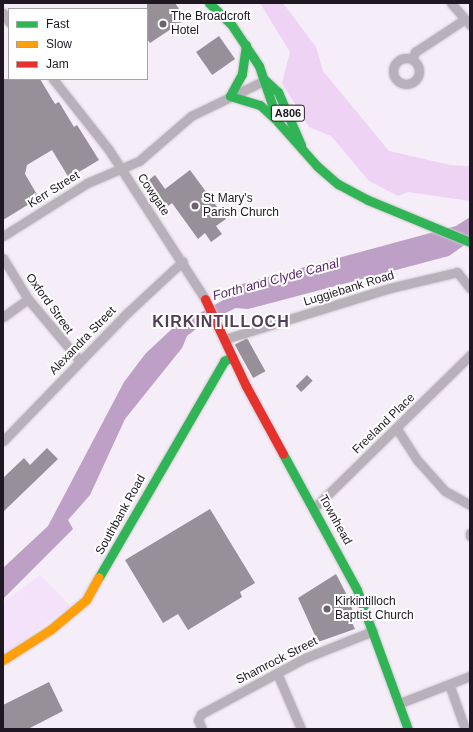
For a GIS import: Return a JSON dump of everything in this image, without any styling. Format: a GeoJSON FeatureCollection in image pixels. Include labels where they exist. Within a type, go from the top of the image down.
{"type":"FeatureCollection","features":[{"type":"Feature","properties":{"kind":"street","name":"A806"},"geometry":{"type":"LineString","coordinates":[[209,3],[231,24],[246,45],[265,80],[278,122],[302,150],[338,184],[470,242]]}},
{"type":"Feature","properties":{"kind":"street"},"geometry":{"type":"LineString","coordinates":[[412,60],[415,52],[468,22],[451,3]]}},
{"type":"Feature","properties":{"kind":"street"},"geometry":{"type":"LineString","coordinates":[[246,45],[242,74],[230,96],[264,107],[278,122]]}},
{"type":"Feature","properties":{"kind":"street","name":"Cowgate"},"geometry":{"type":"LineString","coordinates":[[53,80],[120,168],[183,261],[205,299],[223,336]]}},
{"type":"Feature","properties":{"kind":"street","name":"A806"},"geometry":{"type":"LineString","coordinates":[[265,80],[278,92],[302,150]]}},
{"type":"Feature","properties":{"kind":"street","name":"Kerr Street"},"geometry":{"type":"LineString","coordinates":[[3,236],[87,183],[138,161],[191,116],[265,80]]}},
{"type":"Feature","properties":{"kind":"street","name":"Oxford Street"},"geometry":{"type":"LineString","coordinates":[[3,258],[28,299],[80,361]]}},
{"type":"Feature","properties":{"kind":"street","name":"Alexandra Street"},"geometry":{"type":"LineString","coordinates":[[3,441],[80,361],[183,261]]}},
{"type":"Feature","properties":{"kind":"street","name":"Luggiebank Road"},"geometry":{"type":"LineString","coordinates":[[223,336],[390,288],[457,272],[470,288]]}},
{"type":"Feature","properties":{"kind":"street"},"geometry":{"type":"LineString","coordinates":[[3,317],[28,299]]}},
{"type":"Feature","properties":{"kind":"street","name":"Townhead"},"geometry":{"type":"LineString","coordinates":[[223,336],[232,357],[354,584],[400,703],[408,729]]}},
{"type":"Feature","properties":{"kind":"street","name":"Freeland Place"},"geometry":{"type":"LineString","coordinates":[[314,508],[397,429],[470,355]]}},
{"type":"Feature","properties":{"kind":"street","name":"Southbank Road"},"geometry":{"type":"LineString","coordinates":[[3,660],[50,630],[86,600],[171,449],[224,361],[232,357]]}},
{"type":"Feature","properties":{"kind":"street"},"geometry":{"type":"LineString","coordinates":[[397,429],[418,461],[445,491],[470,505]]}},
{"type":"Feature","properties":{"kind":"street","name":"Shamrock Street"},"geometry":{"type":"LineString","coordinates":[[202,729],[198,720],[201,714],[277,673],[373,631]]}},
{"type":"Feature","properties":{"kind":"street"},"geometry":{"type":"LineString","coordinates":[[277,673],[301,729]]}},
{"type":"Feature","properties":{"kind":"street"},"geometry":{"type":"LineString","coordinates":[[400,703],[470,676]]}},
{"type":"Feature","properties":{"kind":"street"},"geometry":{"type":"LineString","coordinates":[[448,684],[465,729]]}},
{"type":"Feature","properties":{"kind":"shaded area"},"geometry":{"type":"Polygon","coordinates":[[[260,3],[283,3],[316,47],[323,71],[389,151],[450,165],[470,166],[470,201],[408,192],[398,196],[369,181],[331,136],[309,127],[282,83],[290,52],[260,3]]]}},
{"type":"Feature","properties":{"kind":"shaded area"},"geometry":{"type":"Polygon","coordinates":[[[40,575],[70,606],[3,655],[3,603],[40,575]]]}},
{"type":"Feature","properties":{"kind":"water","name":"Forth and Clyde Canal"},"geometry":{"type":"Polygon","coordinates":[[[470,217],[470,241],[449,256],[248,309],[236,308],[204,323],[187,336],[182,348],[125,419],[90,495],[68,520],[73,529],[3,599],[3,568],[48,526],[124,382],[146,353],[173,328],[227,298],[235,286],[456,226],[470,217]]]}},
{"type":"Feature","properties":{"kind":"building","name":"The Broadcroft Hotel"},"geometry":{"type":"Polygon","coordinates":[[[147,3],[175,3],[186,19],[150,43],[148,40],[147,3]]]}},
{"type":"Feature","properties":{"kind":"building"},"geometry":{"type":"Polygon","coordinates":[[[219,36],[235,59],[212,75],[196,52],[219,36]]]}},
{"type":"Feature","properties":{"kind":"building"},"geometry":{"type":"Polygon","coordinates":[[[3,79],[41,80],[55,104],[59,102],[74,127],[77,125],[99,160],[69,178],[52,150],[27,165],[25,174],[39,198],[3,220],[3,79]]]}},
{"type":"Feature","properties":{"kind":"building","name":"St Mary's Parish Church"},"geometry":{"type":"Polygon","coordinates":[[[190,170],[226,219],[216,226],[222,234],[211,242],[205,233],[198,239],[172,203],[164,209],[145,183],[155,175],[165,189],[190,170]]]}},
{"type":"Feature","properties":{"kind":"building"},"geometry":{"type":"Polygon","coordinates":[[[247,338],[265,371],[253,378],[235,345],[247,338]]]}},
{"type":"Feature","properties":{"kind":"building"},"geometry":{"type":"Polygon","coordinates":[[[307,375],[313,381],[301,392],[296,386],[307,375]]]}},
{"type":"Feature","properties":{"kind":"building"},"geometry":{"type":"Polygon","coordinates":[[[47,448],[58,459],[3,512],[3,478],[24,458],[30,465],[47,448]]]}},
{"type":"Feature","properties":{"kind":"building"},"geometry":{"type":"Polygon","coordinates":[[[210,509],[255,583],[240,592],[242,597],[188,630],[178,614],[163,623],[125,560],[210,509]]]}},
{"type":"Feature","properties":{"kind":"building","name":"Kirkintilloch Baptist Church"},"geometry":{"type":"Polygon","coordinates":[[[336,574],[349,599],[353,612],[348,614],[355,629],[318,642],[298,598],[336,574]]]}},
{"type":"Feature","properties":{"kind":"building"},"geometry":{"type":"Polygon","coordinates":[[[49,682],[63,711],[28,729],[3,729],[3,705],[49,682]]]}},
{"type":"Feature","properties":{"kind":"traffic: fast"},"geometry":{"type":"LineString","coordinates":[[209,3],[231,24],[259,66],[278,122],[317,166],[338,184],[368,200],[470,242]]}},
{"type":"Feature","properties":{"kind":"traffic: fast"},"geometry":{"type":"LineString","coordinates":[[246,45],[242,74],[230,96],[260,105],[275,119]]}},
{"type":"Feature","properties":{"kind":"traffic: fast"},"geometry":{"type":"LineString","coordinates":[[265,80],[278,92],[301,145]]}},
{"type":"Feature","properties":{"kind":"traffic: fast"},"geometry":{"type":"LineString","coordinates":[[99,577],[224,361],[232,357]]}},
{"type":"Feature","properties":{"kind":"traffic: fast"},"geometry":{"type":"LineString","coordinates":[[283,454],[357,590],[408,729]]}},
{"type":"Feature","properties":{"kind":"traffic: slow"},"geometry":{"type":"LineString","coordinates":[[3,660],[50,630],[86,600],[99,577]]}},
{"type":"Feature","properties":{"kind":"traffic: jam"},"geometry":{"type":"LineString","coordinates":[[205,299],[246,386],[283,454]]}},
{"type":"Feature","properties":{"kind":"place","name":"The Broadcroft Hotel"},"geometry":{"type":"Point","coordinates":[163,24]}},
{"type":"Feature","properties":{"kind":"place","name":"St Mary's Parish Church"},"geometry":{"type":"Point","coordinates":[195,206]}},
{"type":"Feature","properties":{"kind":"place","name":"Kirkintilloch Baptist Church"},"geometry":{"type":"Point","coordinates":[327,609]}},
{"type":"Feature","properties":{"kind":"district","name":"KIRKINTILLOCH"},"geometry":{"type":"Point","coordinates":[221,322]}}]}
